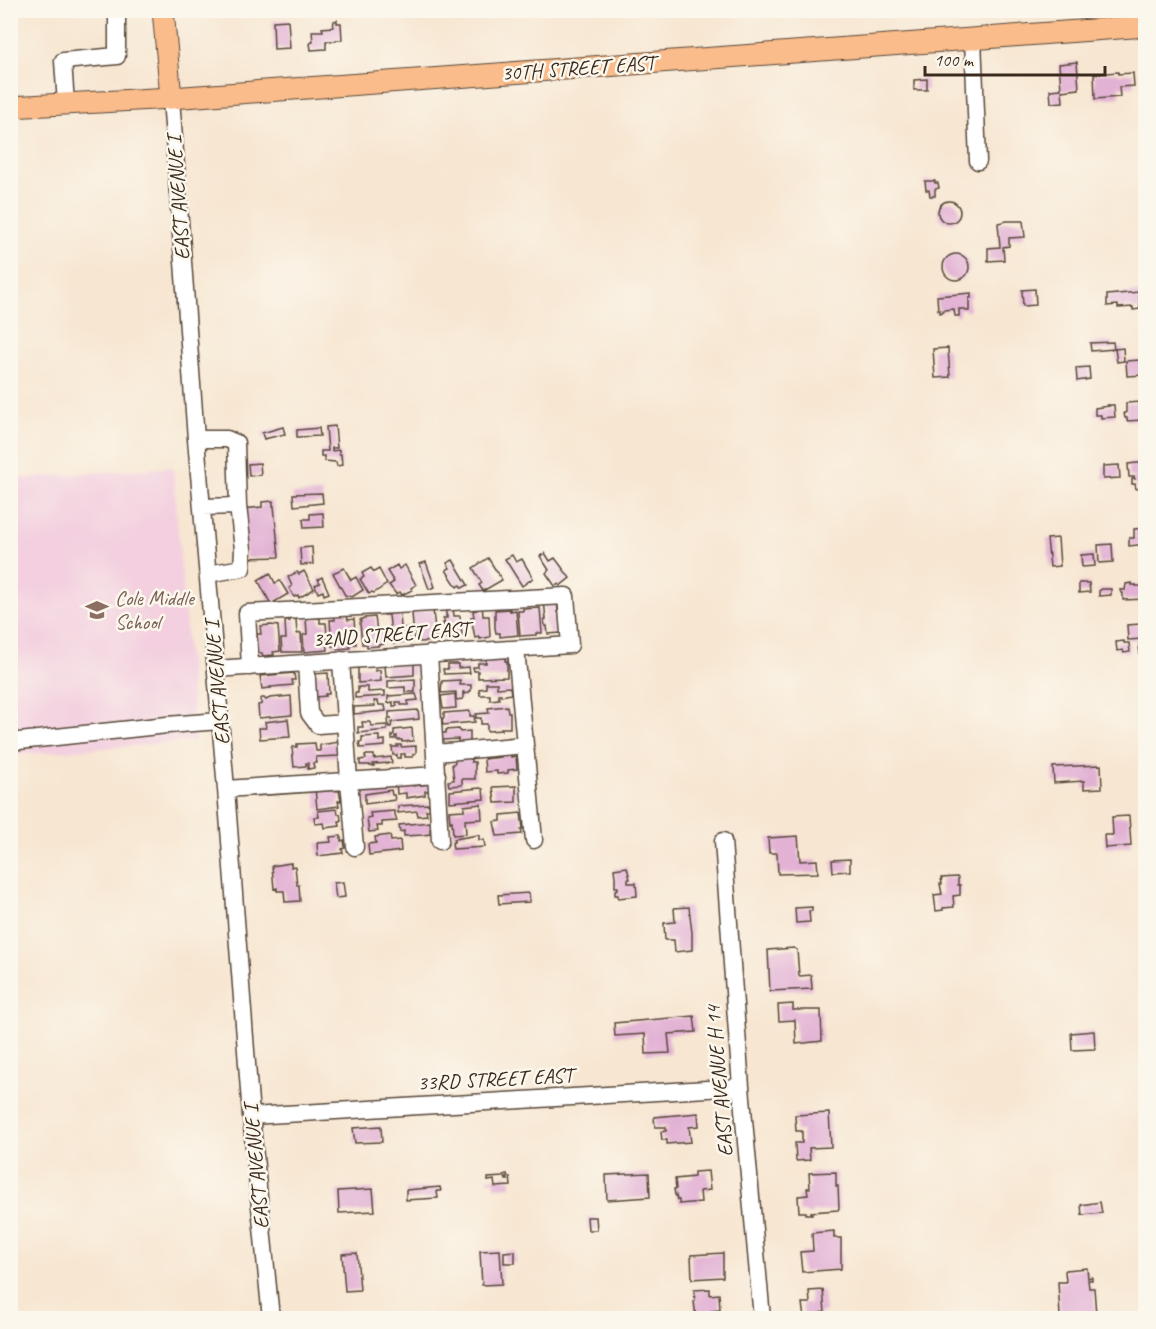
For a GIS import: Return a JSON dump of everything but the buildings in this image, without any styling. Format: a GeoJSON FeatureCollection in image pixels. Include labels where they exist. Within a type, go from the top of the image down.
{"type":"FeatureCollection","features":[{"type":"Feature","properties":{"kind":"main road","name":"EAST AVENUE I"},"geometry":{"type":"LineString","coordinates":[[163,10],[171,98]]}},
{"type":"Feature","properties":{"kind":"main road","name":"30TH STREET EAST"},"geometry":{"type":"LineString","coordinates":[[10,107],[171,98],[1146,26]]}},
{"type":"Feature","properties":{"kind":"street"},"geometry":{"type":"LineString","coordinates":[[66,104],[63,61],[117,56],[117,10]]}},
{"type":"Feature","properties":{"kind":"street"},"geometry":{"type":"LineString","coordinates":[[973,39],[978,161]]}},
{"type":"Feature","properties":{"kind":"street","name":"EAST AVENUE I"},"geometry":{"type":"LineString","coordinates":[[171,98],[251,1116],[270,1318]]}},
{"type":"Feature","properties":{"kind":"street"},"geometry":{"type":"LineString","coordinates":[[196,438],[227,440],[236,443],[238,506],[243,549],[242,568],[208,574]]}},
{"type":"Feature","properties":{"kind":"street"},"geometry":{"type":"LineString","coordinates":[[202,507],[238,506]]}},
{"type":"Feature","properties":{"kind":"street","name":"32ND STREET EAST"},"geometry":{"type":"LineString","coordinates":[[216,669],[250,667],[429,654],[570,645],[566,596],[247,613],[250,667]]}},
{"type":"Feature","properties":{"kind":"street"},"geometry":{"type":"LineString","coordinates":[[516,649],[534,840]]}},
{"type":"Feature","properties":{"kind":"street"},"geometry":{"type":"LineString","coordinates":[[429,654],[440,841]]}},
{"type":"Feature","properties":{"kind":"street"},"geometry":{"type":"LineString","coordinates":[[341,660],[355,847]]}},
{"type":"Feature","properties":{"kind":"street"},"geometry":{"type":"LineString","coordinates":[[306,663],[309,713],[318,725],[345,723]]}},
{"type":"Feature","properties":{"kind":"street"},"geometry":{"type":"LineString","coordinates":[[10,742],[220,721]]}},
{"type":"Feature","properties":{"kind":"street"},"geometry":{"type":"LineString","coordinates":[[436,753],[525,745]]}},
{"type":"Feature","properties":{"kind":"street"},"geometry":{"type":"LineString","coordinates":[[226,789],[437,775]]}},
{"type":"Feature","properties":{"kind":"street","name":"EAST AVENUE H 14"},"geometry":{"type":"LineString","coordinates":[[723,841],[741,1088],[762,1318]]}},
{"type":"Feature","properties":{"kind":"street","name":"33RD STREET EAST"},"geometry":{"type":"LineString","coordinates":[[251,1116],[741,1088]]}},
{"type":"Feature","properties":{"kind":"shaded area","name":"Cole Middle School"},"geometry":{"type":"Polygon","coordinates":[[[173,467],[195,741],[11,755],[11,479],[173,467]]]}},
{"type":"Feature","properties":{"kind":"place","name":"Cole Middle School"},"geometry":{"type":"Point","coordinates":[97,610]}}]}
